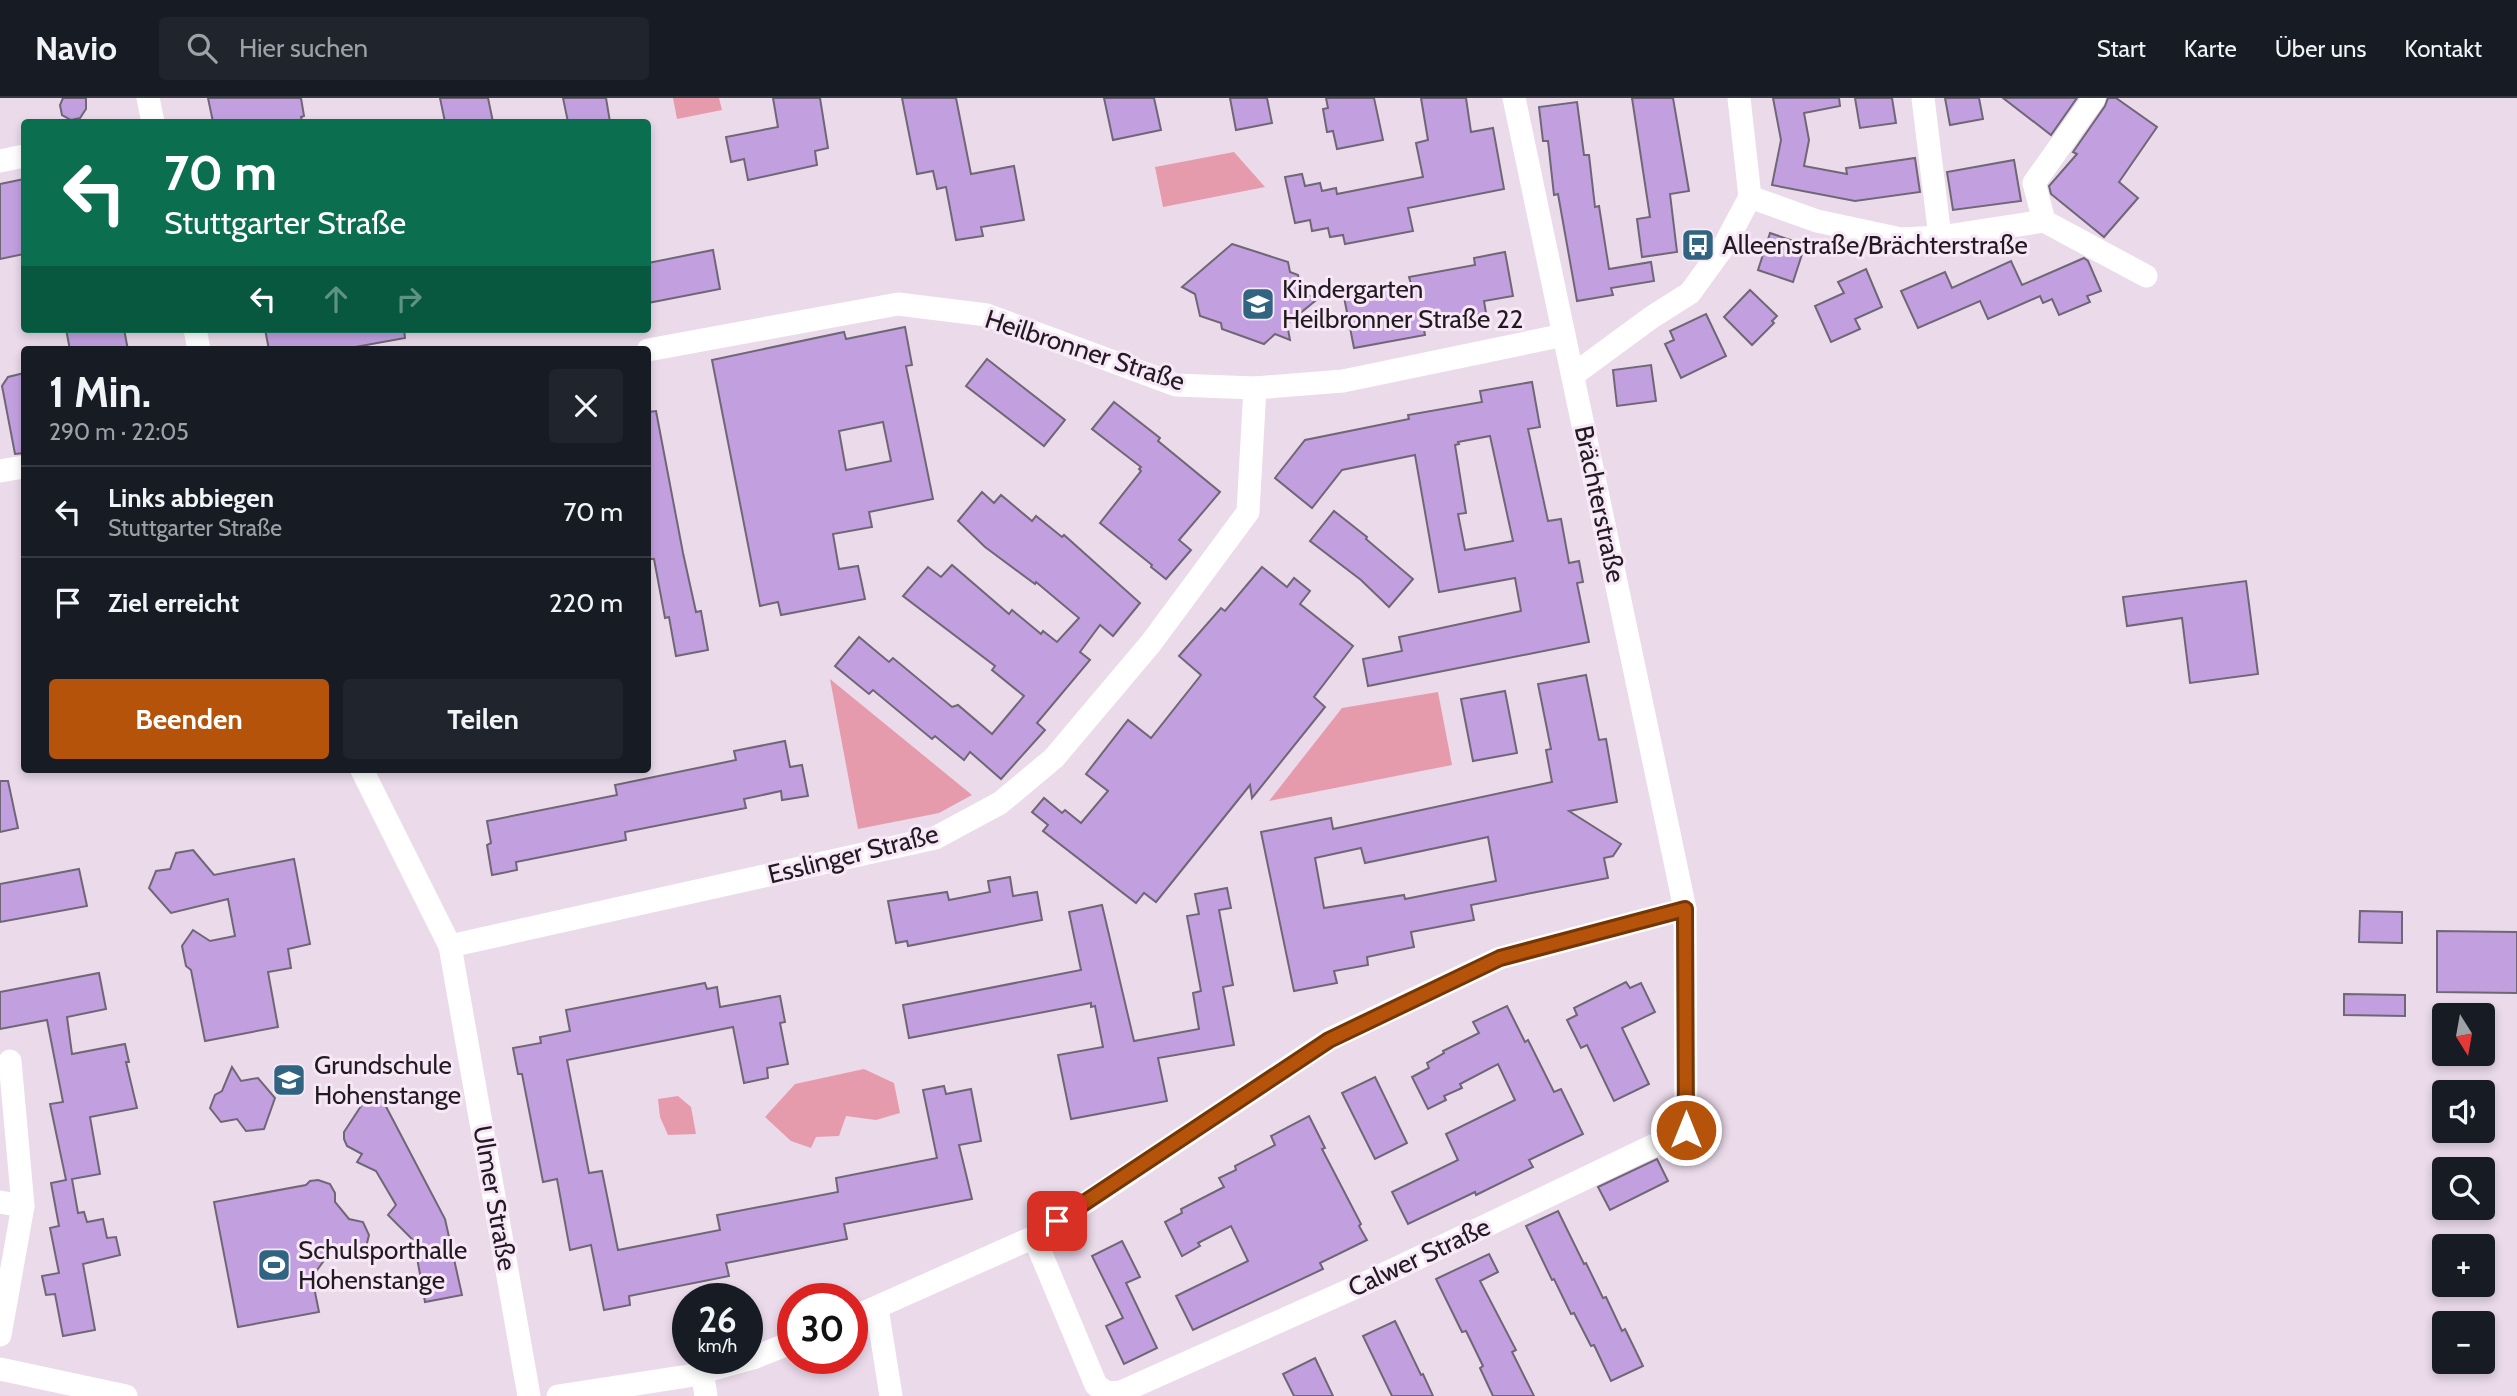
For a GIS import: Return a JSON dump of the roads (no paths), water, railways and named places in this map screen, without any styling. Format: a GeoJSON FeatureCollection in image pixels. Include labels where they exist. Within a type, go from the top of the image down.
{"type":"FeatureCollection","features":[{"type":"Feature","properties":{"kind":"street"},"geometry":{"type":"LineString","coordinates":[[148,98],[152,119]]}},
{"type":"Feature","properties":{"kind":"street","name":"Brächterstraße"},"geometry":{"type":"LineString","coordinates":[[1514,98],[1685,909]]}},
{"type":"Feature","properties":{"kind":"street"},"geometry":{"type":"LineString","coordinates":[[1573,375],[1690,293],[1724,246],[1750,197],[1739,98]]}},
{"type":"Feature","properties":{"kind":"street"},"geometry":{"type":"LineString","coordinates":[[1923,98],[1940,237]]}},
{"type":"Feature","properties":{"kind":"street"},"geometry":{"type":"LineString","coordinates":[[2044,221],[2034,183],[2094,98]]}},
{"type":"Feature","properties":{"kind":"street"},"geometry":{"type":"LineString","coordinates":[[0,161],[21,157]]}},
{"type":"Feature","properties":{"kind":"street"},"geometry":{"type":"LineString","coordinates":[[1750,197],[1817,221],[1901,239],[1940,237],[2044,221],[2146,276]]}},
{"type":"Feature","properties":{"kind":"street","name":"Heilbronner Straße"},"geometry":{"type":"LineString","coordinates":[[651,349],[898,304],[987,315],[1177,385],[1255,388],[1343,381],[1564,335]]}},
{"type":"Feature","properties":{"kind":"street","name":"Esslinger Straße"},"geometry":{"type":"LineString","coordinates":[[450,946],[935,838],[1000,803],[1054,758],[1151,643],[1248,512],[1255,388]]}},
{"type":"Feature","properties":{"kind":"street"},"geometry":{"type":"LineString","coordinates":[[0,471],[21,468]]}},
{"type":"Feature","properties":{"kind":"street","name":"Ulmer Straße"},"geometry":{"type":"LineString","coordinates":[[364,773],[450,946],[530,1396]]}},
{"type":"Feature","properties":{"kind":"street"},"geometry":{"type":"LineString","coordinates":[[868,1312],[1034,1237],[1329,1040],[1500,958],[1685,909]]}},
{"type":"Feature","properties":{"kind":"street","name":"Calwer Straße"},"geometry":{"type":"LineString","coordinates":[[1034,1237],[1096,1385],[1107,1394],[1121,1392],[1361,1285],[1686,1130],[1685,909]]}},
{"type":"Feature","properties":{"kind":"street"},"geometry":{"type":"LineString","coordinates":[[0,1335],[11,1204],[10,1061]]}},
{"type":"Feature","properties":{"kind":"street"},"geometry":{"type":"LineString","coordinates":[[877,1308],[891,1396]]}},
{"type":"Feature","properties":{"kind":"street"},"geometry":{"type":"LineString","coordinates":[[0,1369],[126,1396]]}},
{"type":"Feature","properties":{"kind":"street"},"geometry":{"type":"LineString","coordinates":[[558,1396],[690,1374]]}},
{"type":"Feature","properties":{"kind":"street"},"geometry":{"type":"LineString","coordinates":[[702,1374],[706,1396]]}},
{"type":"Feature","properties":{"kind":"place","name":"Alleenstraße/Brächterstraße"},"geometry":{"type":"Point","coordinates":[1698,245]}},
{"type":"Feature","properties":{"kind":"place","name":"Kindergarten Heilbronner Straße 22"},"geometry":{"type":"Point","coordinates":[1258,304]}},
{"type":"Feature","properties":{"kind":"place","name":"Grundschule Hohenstange"},"geometry":{"type":"Point","coordinates":[289,1080]}},
{"type":"Feature","properties":{"kind":"place","name":"Schulsporthalle Hohenstange"},"geometry":{"type":"Point","coordinates":[274,1265]}}]}
